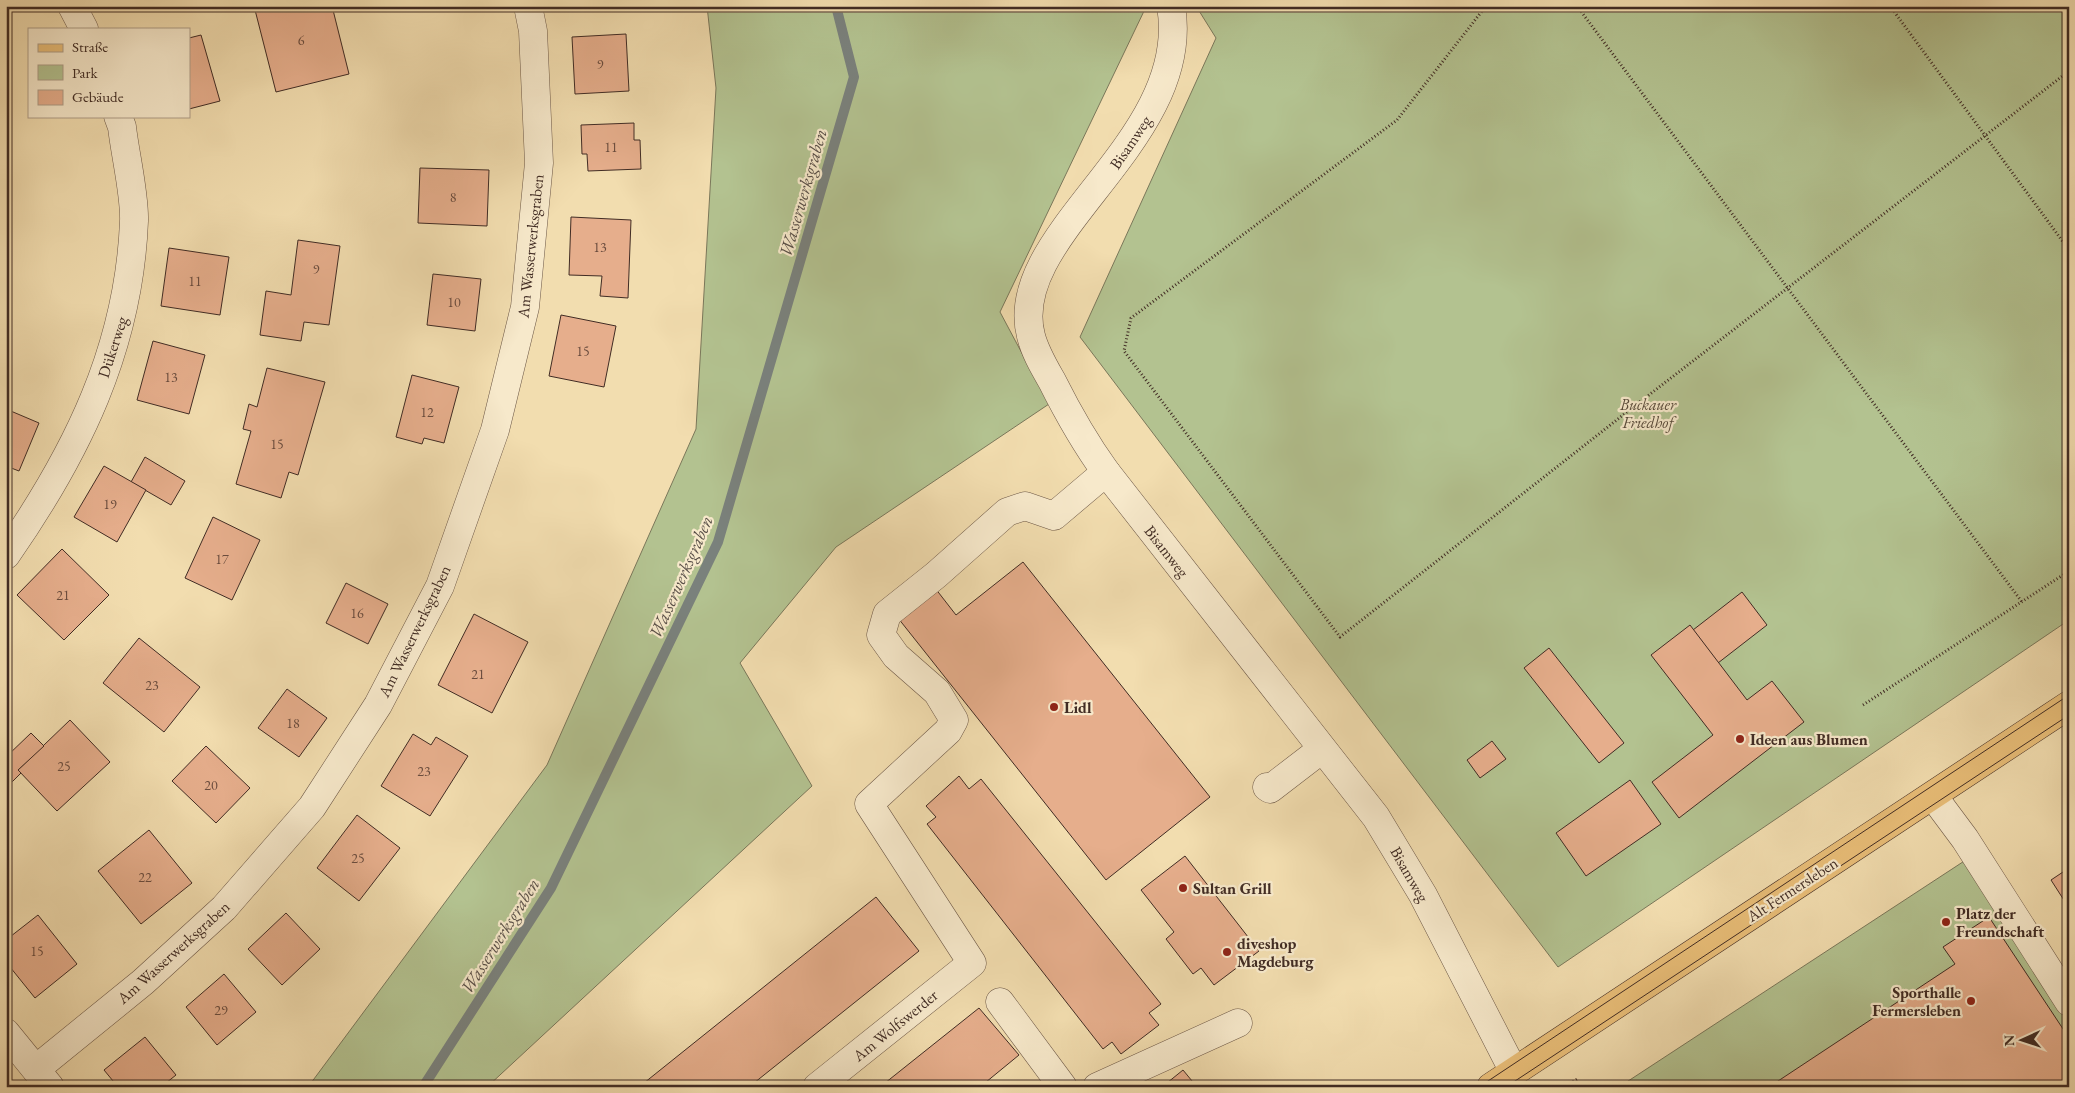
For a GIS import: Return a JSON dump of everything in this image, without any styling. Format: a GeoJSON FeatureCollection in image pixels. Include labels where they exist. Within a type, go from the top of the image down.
{"type":"FeatureCollection","features":[{"type":"Feature","properties":{"kind":"main road","name":"Alt Fermersleben"},"geometry":{"type":"LineString","coordinates":[[1491,1087],[1517,1079],[2069,705]]}},
{"type":"Feature","properties":{"kind":"street"},"geometry":{"type":"LineString","coordinates":[[72,6],[83,28]]}},
{"type":"Feature","properties":{"kind":"street","name":"Am Wasserwerksgraben"},"geometry":{"type":"LineString","coordinates":[[43,1078],[143,982],[224,908],[312,807],[378,705],[440,586],[495,430],[525,307],[539,163],[533,31],[528,6]]}},
{"type":"Feature","properties":{"kind":"street","name":"Bisamweg"},"geometry":{"type":"LineString","coordinates":[[1171,6],[1174,27],[1169,65],[1152,110],[1113,169],[1054,243],[1035,280],[1029,312],[1031,335],[1040,358],[1081,437],[1106,472],[1376,817],[1406,865],[1517,1079]]}},
{"type":"Feature","properties":{"kind":"street","name":"Dükerweg"},"geometry":{"type":"LineString","coordinates":[[6,555],[38,509],[85,423],[107,368],[126,305],[134,219],[122,127],[119,118]]}},
{"type":"Feature","properties":{"kind":"street","name":"Am Wolfswerder"},"geometry":{"type":"LineString","coordinates":[[817,1087],[972,963],[868,804],[948,731],[954,720],[938,692],[896,656],[881,635],[886,614],[936,575],[1007,512],[1025,506],[1054,516],[1106,472]]}},
{"type":"Feature","properties":{"kind":"street"},"geometry":{"type":"LineString","coordinates":[[1267,787],[1270,789],[1322,749]]}},
{"type":"Feature","properties":{"kind":"street"},"geometry":{"type":"LineString","coordinates":[[1933,796],[1965,839],[2069,1002]]}},
{"type":"Feature","properties":{"kind":"street"},"geometry":{"type":"LineString","coordinates":[[1000,1002],[1063,1087]]}},
{"type":"Feature","properties":{"kind":"street"},"geometry":{"type":"LineString","coordinates":[[1097,1087],[1238,1023]]}},
{"type":"Feature","properties":{"kind":"street"},"geometry":{"type":"LineString","coordinates":[[6,1034],[43,1078]]}},
{"type":"Feature","properties":{"kind":"path"},"geometry":{"type":"LineString","coordinates":[[1486,6],[1397,120],[1131,318],[1124,351],[1340,637],[1787,288],[2069,71]]}},
{"type":"Feature","properties":{"kind":"path"},"geometry":{"type":"LineString","coordinates":[[1577,6],[2022,602]]}},
{"type":"Feature","properties":{"kind":"path"},"geometry":{"type":"LineString","coordinates":[[1890,6],[2069,250]]}},
{"type":"Feature","properties":{"kind":"path"},"geometry":{"type":"LineString","coordinates":[[1863,705],[2069,571]]}},
{"type":"Feature","properties":{"kind":"path"},"geometry":{"type":"LineString","coordinates":[[1564,1087],[1579,1078]]}},
{"type":"Feature","properties":{"kind":"green space"},"geometry":{"type":"Polygon","coordinates":[[[707,6],[1143,6],[1145,9],[1000,312],[1049,404],[836,547],[740,663],[812,786],[487,1087],[308,1087],[547,765],[696,429],[716,88],[707,6]]]}},
{"type":"Feature","properties":{"kind":"green space","name":"Buckauer Friedhof"},"geometry":{"type":"Polygon","coordinates":[[[1196,6],[2069,6],[2069,620],[1558,967],[1080,337],[1216,38],[1196,6]]]}},
{"type":"Feature","properties":{"kind":"green space","name":"Platz der Freundschaft"},"geometry":{"type":"Polygon","coordinates":[[[1975,854],[2069,991],[2069,1087],[1619,1087],[1975,854]]]}},
{"type":"Feature","properties":{"kind":"building"},"geometry":{"type":"Polygon","coordinates":[[[254,6],[332,6],[349,74],[276,92],[254,6]]]}},
{"type":"Feature","properties":{"kind":"building"},"geometry":{"type":"Polygon","coordinates":[[[626,34],[629,91],[575,94],[572,37],[626,34]]]}},
{"type":"Feature","properties":{"kind":"building"},"geometry":{"type":"Polygon","coordinates":[[[201,35],[220,101],[190,109],[190,38],[201,35]]]}},
{"type":"Feature","properties":{"kind":"building"},"geometry":{"type":"Polygon","coordinates":[[[634,123],[634,140],[640,140],[641,169],[588,171],[587,154],[582,154],[581,125],[634,123]]]}},
{"type":"Feature","properties":{"kind":"building"},"geometry":{"type":"Polygon","coordinates":[[[420,168],[489,170],[487,226],[418,223],[420,168]]]}},
{"type":"Feature","properties":{"kind":"building"},"geometry":{"type":"Polygon","coordinates":[[[571,217],[631,220],[628,298],[600,296],[602,276],[569,275],[571,217]]]}},
{"type":"Feature","properties":{"kind":"building"},"geometry":{"type":"Polygon","coordinates":[[[298,240],[340,246],[329,325],[304,322],[301,341],[260,335],[266,291],[291,295],[298,240]]]}},
{"type":"Feature","properties":{"kind":"building"},"geometry":{"type":"Polygon","coordinates":[[[169,248],[229,257],[220,315],[161,306],[169,248]]]}},
{"type":"Feature","properties":{"kind":"building"},"geometry":{"type":"Polygon","coordinates":[[[433,274],[481,279],[475,331],[427,325],[433,274]]]}},
{"type":"Feature","properties":{"kind":"building"},"geometry":{"type":"Polygon","coordinates":[[[561,315],[616,326],[604,387],[549,376],[561,315]]]}},
{"type":"Feature","properties":{"kind":"building"},"geometry":{"type":"Polygon","coordinates":[[[153,341],[205,355],[189,414],[137,400],[153,341]]]}},
{"type":"Feature","properties":{"kind":"building"},"geometry":{"type":"Polygon","coordinates":[[[267,368],[325,382],[298,475],[289,472],[281,498],[236,484],[251,431],[243,429],[249,404],[257,407],[267,368]]]}},
{"type":"Feature","properties":{"kind":"building"},"geometry":{"type":"Polygon","coordinates":[[[412,375],[459,387],[444,443],[424,438],[422,444],[396,437],[412,375]]]}},
{"type":"Feature","properties":{"kind":"building"},"geometry":{"type":"Polygon","coordinates":[[[6,409],[39,423],[19,471],[6,466],[6,409]]]}},
{"type":"Feature","properties":{"kind":"building"},"geometry":{"type":"Polygon","coordinates":[[[145,457],[185,481],[171,505],[131,482],[145,457]]]}},
{"type":"Feature","properties":{"kind":"building"},"geometry":{"type":"Polygon","coordinates":[[[104,466],[146,490],[117,542],[74,517],[104,466]]]}},
{"type":"Feature","properties":{"kind":"building"},"geometry":{"type":"Polygon","coordinates":[[[213,517],[260,540],[232,600],[185,578],[213,517]]]}},
{"type":"Feature","properties":{"kind":"building"},"geometry":{"type":"Polygon","coordinates":[[[62,549],[109,595],[64,640],[17,595],[62,549]]]}},
{"type":"Feature","properties":{"kind":"building","name":"Lidl"},"geometry":{"type":"Polygon","coordinates":[[[1023,562],[1210,797],[1106,880],[898,618],[935,588],[956,615],[1023,562]]]}},
{"type":"Feature","properties":{"kind":"building"},"geometry":{"type":"Polygon","coordinates":[[[346,583],[388,604],[368,644],[326,623],[346,583]]]}},
{"type":"Feature","properties":{"kind":"building"},"geometry":{"type":"Polygon","coordinates":[[[1742,592],[1767,625],[1718,663],[1693,630],[1742,592]]]}},
{"type":"Feature","properties":{"kind":"building"},"geometry":{"type":"Polygon","coordinates":[[[474,614],[528,642],[492,713],[438,685],[474,614]]]}},
{"type":"Feature","properties":{"kind":"building"},"geometry":{"type":"Polygon","coordinates":[[[1690,625],[1747,700],[1772,681],[1804,722],[1679,818],[1652,782],[1713,735],[1651,655],[1690,625]]]}},
{"type":"Feature","properties":{"kind":"building"},"geometry":{"type":"Polygon","coordinates":[[[139,638],[200,687],[164,732],[103,683],[139,638]]]}},
{"type":"Feature","properties":{"kind":"building"},"geometry":{"type":"Polygon","coordinates":[[[1549,648],[1624,743],[1599,763],[1524,668],[1549,648]]]}},
{"type":"Feature","properties":{"kind":"building"},"geometry":{"type":"Polygon","coordinates":[[[287,689],[327,718],[299,757],[258,728],[287,689]]]}},
{"type":"Feature","properties":{"kind":"building"},"geometry":{"type":"Polygon","coordinates":[[[70,720],[110,762],[57,811],[18,770],[70,720]]]}},
{"type":"Feature","properties":{"kind":"building"},"geometry":{"type":"Polygon","coordinates":[[[31,733],[44,746],[18,770],[21,773],[11,783],[6,777],[6,757],[31,733]]]}},
{"type":"Feature","properties":{"kind":"building"},"geometry":{"type":"Polygon","coordinates":[[[413,734],[431,745],[436,737],[468,756],[430,816],[381,786],[413,734]]]}},
{"type":"Feature","properties":{"kind":"building"},"geometry":{"type":"Polygon","coordinates":[[[1492,741],[1506,759],[1480,778],[1467,760],[1492,741]]]}},
{"type":"Feature","properties":{"kind":"building"},"geometry":{"type":"Polygon","coordinates":[[[206,746],[250,788],[216,823],[172,781],[206,746]]]}},
{"type":"Feature","properties":{"kind":"building"},"geometry":{"type":"Polygon","coordinates":[[[959,776],[969,789],[981,779],[1161,1004],[1149,1013],[1159,1025],[1121,1054],[1112,1042],[1103,1049],[927,824],[936,817],[926,806],[959,776]]]}},
{"type":"Feature","properties":{"kind":"building"},"geometry":{"type":"Polygon","coordinates":[[[1630,780],[1661,824],[1586,876],[1556,833],[1630,780]]]}},
{"type":"Feature","properties":{"kind":"building"},"geometry":{"type":"Polygon","coordinates":[[[357,815],[400,848],[359,901],[317,868],[357,815]]]}},
{"type":"Feature","properties":{"kind":"building"},"geometry":{"type":"Polygon","coordinates":[[[149,830],[192,883],[141,924],[98,871],[149,830]]]}},
{"type":"Feature","properties":{"kind":"building"},"geometry":{"type":"Polygon","coordinates":[[[1185,856],[1259,951],[1214,985],[1201,968],[1193,974],[1166,939],[1174,932],[1141,890],[1185,856]]]}},
{"type":"Feature","properties":{"kind":"building"},"geometry":{"type":"Polygon","coordinates":[[[2069,868],[2069,908],[2051,880],[2069,868]]]}},
{"type":"Feature","properties":{"kind":"building"},"geometry":{"type":"Polygon","coordinates":[[[876,897],[919,951],[749,1087],[639,1087],[876,897]]]}},
{"type":"Feature","properties":{"kind":"building"},"geometry":{"type":"Polygon","coordinates":[[[286,913],[320,949],[282,985],[248,949],[286,913]]]}},
{"type":"Feature","properties":{"kind":"building"},"geometry":{"type":"Polygon","coordinates":[[[38,915],[77,964],[35,998],[6,962],[6,940],[38,915]]]}},
{"type":"Feature","properties":{"kind":"building","name":"Sporthalle Fermersleben"},"geometry":{"type":"Polygon","coordinates":[[[1989,917],[2069,1038],[2069,1087],[1769,1087],[1955,964],[1943,947],[1989,917]]]}},
{"type":"Feature","properties":{"kind":"building"},"geometry":{"type":"Polygon","coordinates":[[[224,974],[256,1012],[217,1045],[186,1007],[224,974]]]}},
{"type":"Feature","properties":{"kind":"building"},"geometry":{"type":"Polygon","coordinates":[[[979,1008],[1019,1055],[980,1087],[880,1087],[979,1008]]]}},
{"type":"Feature","properties":{"kind":"building"},"geometry":{"type":"Polygon","coordinates":[[[145,1037],[176,1075],[161,1087],[118,1087],[104,1070],[145,1037]]]}},
{"type":"Feature","properties":{"kind":"building"},"geometry":{"type":"Polygon","coordinates":[[[1183,1070],[1197,1087],[1162,1087],[1183,1070]]]}},
{"type":"Feature","properties":{"kind":"waterway","name":"Wasserwerksgraben"},"geometry":{"type":"LineString","coordinates":[[423,1087],[551,888],[718,542],[854,77],[836,6]]}},
{"type":"Feature","properties":{"kind":"tram line"},"geometry":{"type":"LineString","coordinates":[[1479,1087],[2069,695]]}},
{"type":"Feature","properties":{"kind":"tram line"},"geometry":{"type":"LineString","coordinates":[[1506,1087],[2069,715]]}},
{"type":"Feature","properties":{"kind":"place","name":"Lidl"},"geometry":{"type":"Point","coordinates":[1054,707]}},
{"type":"Feature","properties":{"kind":"place","name":"Ideen aus Blumen"},"geometry":{"type":"Point","coordinates":[1740,739]}},
{"type":"Feature","properties":{"kind":"place","name":"Sultan Grill"},"geometry":{"type":"Point","coordinates":[1183,888]}},
{"type":"Feature","properties":{"kind":"place","name":"Platz der Freundschaft"},"geometry":{"type":"Point","coordinates":[1946,922]}},
{"type":"Feature","properties":{"kind":"place","name":"diveshop Magdeburg"},"geometry":{"type":"Point","coordinates":[1227,952]}},
{"type":"Feature","properties":{"kind":"place","name":"Sporthalle Fermersleben"},"geometry":{"type":"Point","coordinates":[1971,1001]}}]}
